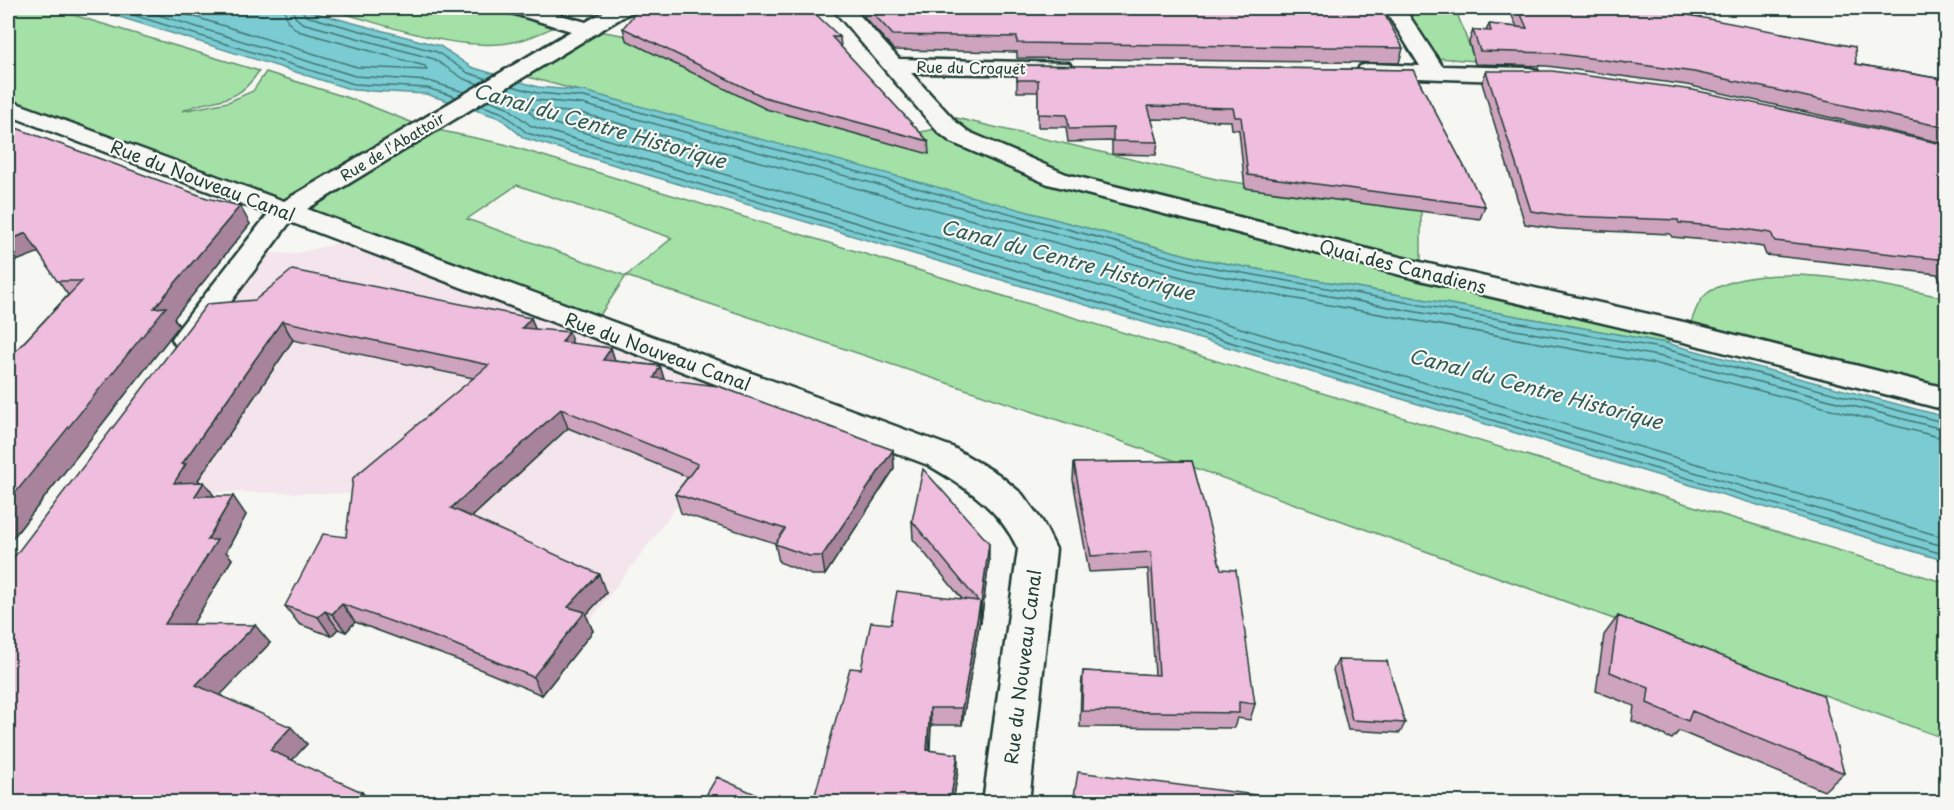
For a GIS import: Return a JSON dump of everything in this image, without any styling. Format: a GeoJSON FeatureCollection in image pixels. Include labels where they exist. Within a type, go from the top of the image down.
{"type":"FeatureCollection","features":[{"type":"Feature","properties":{"kind":"street"},"geometry":{"type":"LineString","coordinates":[[515,8],[587,29]]}},
{"type":"Feature","properties":{"kind":"street","name":"Rue de l'Abattoir"},"geometry":{"type":"LineString","coordinates":[[285,211],[624,8]]}},
{"type":"Feature","properties":{"kind":"street","name":"Rue du Croquet"},"geometry":{"type":"LineString","coordinates":[[842,8],[895,66],[1087,68]]}},
{"type":"Feature","properties":{"kind":"street"},"geometry":{"type":"LineString","coordinates":[[1394,8],[1435,72]]}},
{"type":"Feature","properties":{"kind":"street","name":"Quai des Canadiens"},"geometry":{"type":"LineString","coordinates":[[895,66],[947,127],[960,137],[1056,179],[1420,271],[1688,333],[1947,399]]}},
{"type":"Feature","properties":{"kind":"street"},"geometry":{"type":"LineString","coordinates":[[1351,71],[1547,75]]}},
{"type":"Feature","properties":{"kind":"street","name":"Rue du Nouveau Canal"},"geometry":{"type":"LineString","coordinates":[[8,107],[940,456],[977,476],[1008,501],[1025,521],[1037,549],[1006,802]]}},
{"type":"Feature","properties":{"kind":"street"},"geometry":{"type":"LineString","coordinates":[[167,365],[285,211]]}},
{"type":"Feature","properties":{"kind":"shaded area"},"geometry":{"type":"Polygon","coordinates":[[[347,241],[765,391],[580,634],[375,494],[222,492],[100,496],[253,252],[293,254],[347,241]]]}},
{"type":"Feature","properties":{"kind":"green space"},"geometry":{"type":"Polygon","coordinates":[[[8,8],[50,8],[259,71],[250,83],[232,96],[182,111],[228,102],[253,91],[266,72],[358,101],[423,127],[504,144],[1946,583],[1946,739],[1115,439],[626,276],[592,327],[8,107],[8,8]],[[517,185],[467,219],[626,276],[672,238],[517,185]]]}},
{"type":"Feature","properties":{"kind":"green space"},"geometry":{"type":"Polygon","coordinates":[[[325,8],[515,8],[564,23],[525,39],[502,44],[477,44],[425,36],[325,8]]]}},
{"type":"Feature","properties":{"kind":"green space"},"geometry":{"type":"Polygon","coordinates":[[[1405,8],[1455,8],[1475,61],[1438,58],[1405,8]]]}},
{"type":"Feature","properties":{"kind":"green space"},"geometry":{"type":"Polygon","coordinates":[[[587,29],[633,37],[771,110],[878,140],[947,127],[935,113],[1220,180],[1421,210],[1421,271],[1688,332],[1698,305],[1709,292],[1733,282],[1761,276],[1792,275],[1859,281],[1946,298],[1946,399],[1688,333],[1666,343],[1201,259],[513,73],[587,29]]]}},
{"type":"Feature","properties":{"kind":"water","name":"Canal du Centre Historique"},"geometry":{"type":"Polygon","coordinates":[[[91,8],[297,8],[440,46],[471,67],[538,87],[584,91],[1201,259],[1666,343],[1946,417],[1946,561],[524,138],[500,118],[426,94],[353,90],[91,8]]]}},
{"type":"Feature","properties":{"kind":"building"},"geometry":{"type":"Polygon","coordinates":[[[639,8],[809,8],[840,37],[832,37],[928,141],[764,97],[623,28],[639,8]]]}},
{"type":"Feature","properties":{"kind":"building"},"geometry":{"type":"Polygon","coordinates":[[[868,8],[1381,8],[1403,48],[1017,43],[1017,37],[893,35],[868,8]]]}},
{"type":"Feature","properties":{"kind":"building"},"geometry":{"type":"Polygon","coordinates":[[[1518,8],[1652,8],[1855,47],[1856,64],[1947,80],[1947,128],[1694,72],[1552,53],[1480,51],[1473,30],[1491,31],[1489,24],[1527,28],[1518,8]]]}},
{"type":"Feature","properties":{"kind":"building"},"geometry":{"type":"Polygon","coordinates":[[[1017,65],[1413,70],[1485,206],[1248,175],[1241,117],[1235,117],[1233,108],[1148,106],[1158,142],[1113,141],[1113,128],[1069,129],[1067,115],[1038,114],[1038,80],[1017,80],[1017,65]]]}},
{"type":"Feature","properties":{"kind":"building"},"geometry":{"type":"Polygon","coordinates":[[[1486,71],[1552,71],[1693,90],[1947,145],[1947,260],[1775,241],[1771,233],[1679,223],[1678,220],[1565,216],[1531,211],[1486,71]]]}},
{"type":"Feature","properties":{"kind":"building"},"geometry":{"type":"Polygon","coordinates":[[[8,125],[207,198],[240,206],[154,308],[166,307],[8,502],[8,358],[82,281],[57,281],[26,233],[8,241],[8,125]]]}},
{"type":"Feature","properties":{"kind":"building"},"geometry":{"type":"Polygon","coordinates":[[[292,270],[531,318],[522,328],[569,332],[562,342],[611,348],[603,360],[660,366],[654,378],[718,386],[893,450],[822,556],[809,556],[775,544],[785,529],[675,494],[698,464],[561,409],[451,508],[599,574],[568,607],[585,612],[533,677],[449,642],[342,604],[332,614],[325,611],[318,617],[285,606],[323,534],[346,537],[353,478],[489,365],[282,321],[182,464],[186,464],[174,483],[204,482],[195,496],[233,496],[207,540],[217,540],[165,624],[255,625],[196,685],[291,727],[270,750],[362,792],[354,802],[8,802],[8,565],[207,304],[255,300],[292,270]]]}},
{"type":"Feature","properties":{"kind":"building"},"geometry":{"type":"Polygon","coordinates":[[[1192,461],[1221,569],[1236,570],[1255,704],[1239,702],[1239,713],[1082,711],[1083,671],[1159,675],[1151,552],[1091,556],[1074,463],[1192,461]]]}},
{"type":"Feature","properties":{"kind":"building"},"geometry":{"type":"Polygon","coordinates":[[[923,469],[989,543],[981,604],[962,708],[930,708],[927,750],[958,754],[950,802],[813,802],[850,668],[861,669],[871,622],[891,624],[897,591],[978,601],[912,521],[923,469]]]}},
{"type":"Feature","properties":{"kind":"building"},"geometry":{"type":"Polygon","coordinates":[[[1618,616],[1823,695],[1844,773],[1692,711],[1688,721],[1647,703],[1649,688],[1610,672],[1618,616]]]}},
{"type":"Feature","properties":{"kind":"building"},"geometry":{"type":"Polygon","coordinates":[[[1338,660],[1387,661],[1405,723],[1352,720],[1338,660]]]}},
{"type":"Feature","properties":{"kind":"building"},"geometry":{"type":"Polygon","coordinates":[[[1078,772],[1310,802],[1073,802],[1078,772]]]}},
{"type":"Feature","properties":{"kind":"building"},"geometry":{"type":"Polygon","coordinates":[[[717,777],[766,799],[799,802],[702,802],[717,777]]]}}]}
